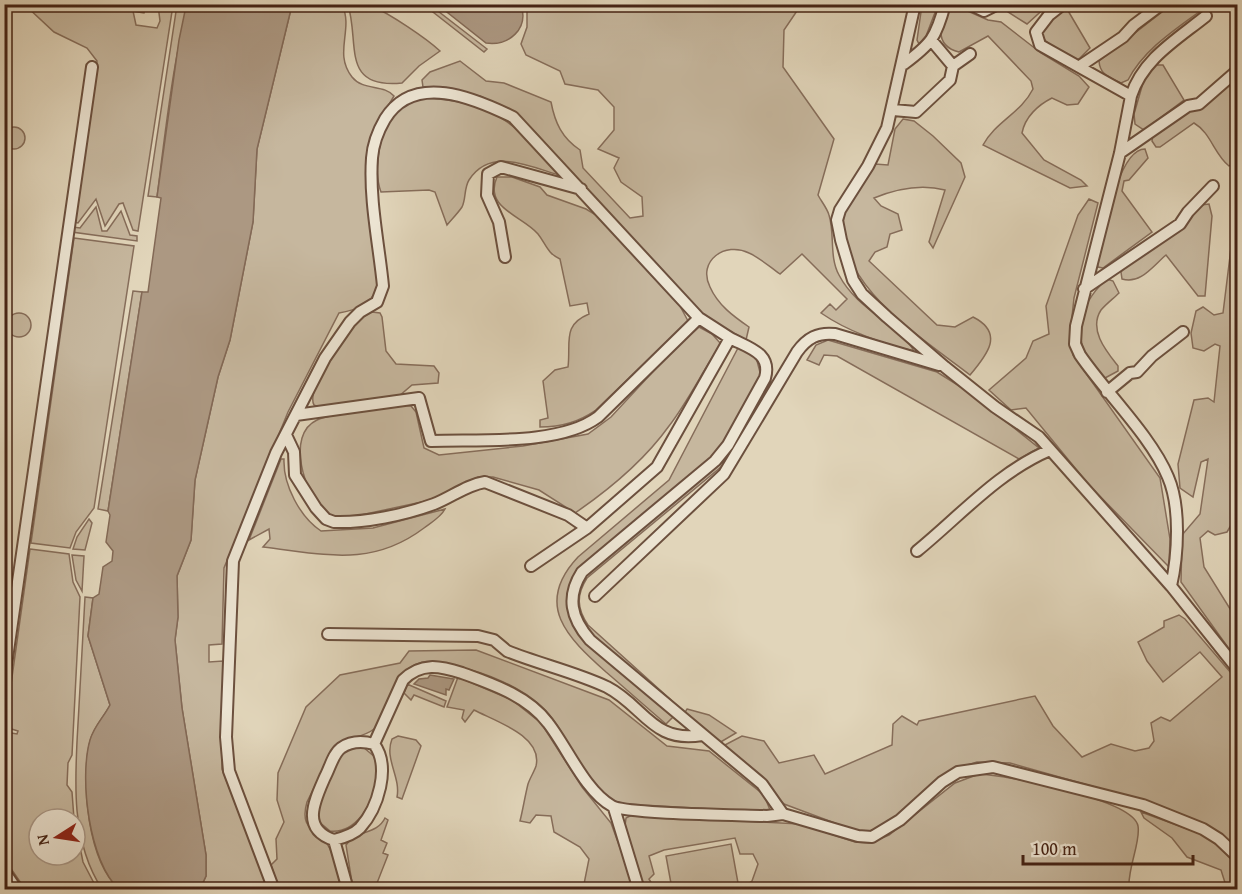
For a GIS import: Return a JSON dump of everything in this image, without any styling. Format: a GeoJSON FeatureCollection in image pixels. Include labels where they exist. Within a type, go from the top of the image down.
{"type":"FeatureCollection","features":[{"type":"Feature","properties":{"kind":"street"},"geometry":{"type":"LineString","coordinates":[[915,4],[904,64],[887,128],[868,166],[840,210],[837,220],[846,263],[862,294],[945,367],[995,407],[1039,437],[1171,586],[1238,670]]}},
{"type":"Feature","properties":{"kind":"street"},"geometry":{"type":"LineString","coordinates":[[904,64],[932,41],[945,4]]}},
{"type":"Feature","properties":{"kind":"street"},"geometry":{"type":"LineString","coordinates":[[969,4],[984,11],[998,4]]}},
{"type":"Feature","properties":{"kind":"street"},"geometry":{"type":"LineString","coordinates":[[1063,4],[1040,25],[1036,32],[1036,39],[1040,45],[1131,96]]}},
{"type":"Feature","properties":{"kind":"street"},"geometry":{"type":"LineString","coordinates":[[1080,66],[1104,51],[1162,4]]}},
{"type":"Feature","properties":{"kind":"street"},"geometry":{"type":"LineString","coordinates":[[1171,586],[1178,556],[1170,480],[1156,456],[1080,355],[1075,344],[1076,326],[1137,77],[1150,60],[1206,16]]}},
{"type":"Feature","properties":{"kind":"street"},"geometry":{"type":"LineString","coordinates":[[932,41],[953,66]]}},
{"type":"Feature","properties":{"kind":"street"},"geometry":{"type":"LineString","coordinates":[[893,110],[916,112],[950,81],[953,66],[970,54]]}},
{"type":"Feature","properties":{"kind":"street"},"geometry":{"type":"LineString","coordinates":[[4,679],[92,68]]}},
{"type":"Feature","properties":{"kind":"street"},"geometry":{"type":"LineString","coordinates":[[1120,153],[1188,106],[1199,104],[1238,70]]}},
{"type":"Feature","properties":{"kind":"street"},"geometry":{"type":"LineString","coordinates":[[274,890],[229,771],[226,737],[233,561],[286,435],[325,358],[351,322],[377,302],[382,295],[372,155],[378,133],[396,104],[408,96],[431,93],[481,101],[513,117],[699,318],[761,354],[768,369],[765,378],[728,445],[697,477],[582,572],[574,584],[570,605],[580,628],[590,640],[762,784],[783,814]]}},
{"type":"Feature","properties":{"kind":"street"},"geometry":{"type":"LineString","coordinates":[[505,257],[499,222],[487,195],[488,174],[501,167],[581,189]]}},
{"type":"Feature","properties":{"kind":"street"},"geometry":{"type":"LineString","coordinates":[[1084,289],[1180,224],[1188,212],[1213,186]]}},
{"type":"Feature","properties":{"kind":"street"},"geometry":{"type":"LineString","coordinates":[[296,415],[419,398],[431,441],[545,435],[569,430],[587,425],[598,417],[699,318]]}},
{"type":"Feature","properties":{"kind":"street"},"geometry":{"type":"LineString","coordinates":[[1107,392],[1130,373],[1137,372],[1152,356],[1184,332]]}},
{"type":"Feature","properties":{"kind":"street"},"geometry":{"type":"LineString","coordinates":[[595,596],[724,474],[808,339],[826,333],[835,334],[945,367]]}},
{"type":"Feature","properties":{"kind":"street"},"geometry":{"type":"LineString","coordinates":[[531,566],[586,528],[657,467],[730,338]]}},
{"type":"Feature","properties":{"kind":"street"},"geometry":{"type":"LineString","coordinates":[[286,435],[294,453],[295,475],[316,508],[326,519],[334,522],[392,515],[435,504],[472,484],[485,482],[568,515],[586,528]]}},
{"type":"Feature","properties":{"kind":"street"},"geometry":{"type":"LineString","coordinates":[[917,551],[989,486],[1025,460],[1050,450]]}},
{"type":"Feature","properties":{"kind":"street"},"geometry":{"type":"LineString","coordinates":[[328,634],[486,638],[524,658],[606,687],[662,731],[682,736],[702,735]]}},
{"type":"Feature","properties":{"kind":"street"},"geometry":{"type":"LineString","coordinates":[[374,744],[403,680],[410,673],[433,665],[494,685],[532,706],[547,722],[593,789],[614,808],[639,890]]}},
{"type":"Feature","properties":{"kind":"street"},"geometry":{"type":"LineString","coordinates":[[348,890],[334,840],[316,828],[313,821],[313,805],[336,753],[348,744],[374,744]]}},
{"type":"Feature","properties":{"kind":"street"},"geometry":{"type":"LineString","coordinates":[[334,840],[360,827],[372,804],[384,774],[380,753],[374,744]]}},
{"type":"Feature","properties":{"kind":"street"},"geometry":{"type":"LineString","coordinates":[[614,808],[767,816],[783,814],[858,836],[872,837],[900,820],[942,782],[958,772],[993,767],[1143,805],[1203,829],[1219,839],[1238,857]]}},
{"type":"Feature","properties":{"kind":"street"},"geometry":{"type":"LineString","coordinates":[[4,871],[18,890]]}},
{"type":"Feature","properties":{"kind":"shaded area"},"geometry":{"type":"Polygon","coordinates":[[[146,4],[144,13],[91,5],[146,4]]]}},
{"type":"Feature","properties":{"kind":"shaded area"},"geometry":{"type":"Polygon","coordinates":[[[367,4],[380,10],[398,20],[440,51],[419,66],[402,83],[382,83],[369,79],[361,71],[356,60],[348,5],[367,4]]]}},
{"type":"Feature","properties":{"kind":"shaded area"},"geometry":{"type":"Polygon","coordinates":[[[25,5],[91,5],[133,11],[136,25],[157,28],[160,21],[158,5],[173,5],[138,231],[133,230],[123,203],[119,204],[105,226],[96,199],[78,223],[73,222],[97,61],[87,48],[54,32],[25,5]]]}},
{"type":"Feature","properties":{"kind":"shaded area"},"geometry":{"type":"Polygon","coordinates":[[[177,5],[192,5],[186,16],[175,64],[157,197],[148,196],[177,5]]]}},
{"type":"Feature","properties":{"kind":"shaded area"},"geometry":{"type":"Polygon","coordinates":[[[192,5],[292,5],[257,149],[253,222],[230,340],[218,377],[195,480],[191,540],[177,576],[178,617],[175,640],[182,708],[206,855],[206,876],[200,889],[119,889],[100,860],[89,819],[86,797],[87,756],[90,740],[110,705],[88,636],[93,598],[99,594],[103,567],[112,561],[113,551],[106,542],[110,515],[108,511],[142,292],[148,292],[161,198],[157,197],[179,40],[185,11],[192,5]]]}},
{"type":"Feature","properties":{"kind":"shaded area"},"geometry":{"type":"Polygon","coordinates":[[[292,5],[342,5],[346,23],[344,59],[352,77],[362,84],[385,90],[394,96],[375,128],[380,282],[373,296],[365,304],[354,310],[339,313],[288,412],[224,568],[222,644],[209,645],[209,662],[223,661],[222,769],[268,889],[200,889],[206,876],[206,855],[182,708],[175,640],[178,617],[177,576],[191,540],[195,480],[218,377],[230,340],[253,222],[257,149],[292,5]]]}},
{"type":"Feature","properties":{"kind":"shaded area"},"geometry":{"type":"Polygon","coordinates":[[[424,5],[430,5],[487,49],[484,52],[424,5]]]}},
{"type":"Feature","properties":{"kind":"shaded area"},"geometry":{"type":"Polygon","coordinates":[[[438,5],[521,5],[522,21],[520,28],[509,39],[486,43],[438,5]]]}},
{"type":"Feature","properties":{"kind":"shaded area"},"geometry":{"type":"Polygon","coordinates":[[[527,5],[801,5],[784,30],[783,67],[834,139],[818,195],[829,215],[836,268],[856,298],[907,341],[914,351],[866,336],[842,326],[821,313],[830,304],[836,310],[847,299],[802,254],[780,274],[749,253],[731,250],[716,256],[710,262],[707,278],[713,293],[722,305],[749,327],[746,340],[705,317],[533,130],[509,110],[480,96],[423,87],[422,80],[430,72],[460,61],[486,81],[504,83],[551,102],[560,129],[580,150],[583,168],[630,218],[643,216],[642,197],[621,182],[614,168],[619,158],[598,149],[614,130],[614,107],[598,90],[565,84],[560,71],[526,55],[521,44],[527,27],[527,5]]]}},
{"type":"Feature","properties":{"kind":"shaded area"},"geometry":{"type":"Polygon","coordinates":[[[922,5],[932,5],[936,10],[926,36],[919,44],[917,40],[922,5]]]}},
{"type":"Feature","properties":{"kind":"shaded area"},"geometry":{"type":"Polygon","coordinates":[[[954,5],[988,20],[1001,22],[1041,53],[1079,76],[1089,87],[1078,104],[1067,105],[1052,98],[1042,104],[1029,117],[1022,133],[1044,160],[1081,180],[1087,186],[1070,188],[983,145],[994,130],[1022,105],[1033,89],[1031,81],[988,36],[959,52],[945,44],[941,32],[942,25],[948,11],[954,5]]]}},
{"type":"Feature","properties":{"kind":"shaded area"},"geometry":{"type":"Polygon","coordinates":[[[1005,5],[1048,5],[1027,24],[1008,12],[1005,5]]]}},
{"type":"Feature","properties":{"kind":"shaded area"},"geometry":{"type":"Polygon","coordinates":[[[1171,5],[1201,5],[1203,9],[1152,49],[1128,80],[1121,83],[1103,73],[1099,61],[1171,5]]]}},
{"type":"Feature","properties":{"kind":"shaded area"},"geometry":{"type":"Polygon","coordinates":[[[1067,9],[1090,48],[1077,61],[1049,44],[1041,36],[1041,28],[1061,10],[1067,9]]]}},
{"type":"Feature","properties":{"kind":"shaded area"},"geometry":{"type":"Polygon","coordinates":[[[1155,65],[1163,65],[1184,100],[1144,130],[1135,124],[1134,114],[1147,69],[1155,65]]]}},
{"type":"Feature","properties":{"kind":"shaded area"},"geometry":{"type":"Polygon","coordinates":[[[1237,77],[1236,163],[1229,166],[1205,132],[1194,123],[1160,147],[1156,147],[1152,141],[1153,135],[1217,93],[1237,77]]]}},
{"type":"Feature","properties":{"kind":"shaded area"},"geometry":{"type":"Polygon","coordinates":[[[420,98],[465,103],[501,118],[531,142],[562,176],[512,162],[500,161],[488,164],[478,170],[469,180],[462,207],[447,225],[435,192],[429,190],[381,192],[377,171],[383,133],[394,112],[404,104],[420,98]]]}},
{"type":"Feature","properties":{"kind":"shaded area"},"geometry":{"type":"Polygon","coordinates":[[[903,119],[914,121],[933,136],[961,163],[965,177],[933,248],[929,242],[945,190],[927,187],[909,188],[874,198],[881,206],[898,214],[902,230],[890,234],[887,247],[875,252],[869,261],[937,325],[955,327],[973,317],[983,323],[991,337],[990,344],[982,360],[970,375],[906,326],[884,306],[865,284],[851,261],[844,236],[845,210],[850,198],[875,164],[888,165],[895,129],[903,119]]]}},
{"type":"Feature","properties":{"kind":"shaded area"},"geometry":{"type":"Polygon","coordinates":[[[14,127],[22,130],[25,138],[22,146],[14,149],[6,146],[3,138],[6,130],[14,127]]]}},
{"type":"Feature","properties":{"kind":"shaded area"},"geometry":{"type":"Polygon","coordinates":[[[1145,149],[1148,158],[1129,180],[1124,181],[1122,191],[1152,232],[1103,268],[1098,267],[1097,262],[1107,216],[1119,179],[1135,153],[1145,149]]]}},
{"type":"Feature","properties":{"kind":"shaded area"},"geometry":{"type":"Polygon","coordinates":[[[497,177],[512,177],[540,187],[547,195],[596,215],[680,306],[688,321],[596,410],[570,423],[540,427],[540,420],[548,418],[543,381],[555,370],[568,367],[571,329],[580,318],[589,314],[587,303],[570,306],[560,259],[549,251],[538,234],[500,204],[495,196],[494,188],[497,177]]]}},
{"type":"Feature","properties":{"kind":"shaded area"},"geometry":{"type":"Polygon","coordinates":[[[1089,199],[1098,203],[1074,298],[1071,326],[1073,355],[1160,478],[1170,539],[1169,567],[1089,485],[1026,408],[1011,410],[989,390],[1026,358],[1033,341],[1049,334],[1046,306],[1078,215],[1089,199]]]}},
{"type":"Feature","properties":{"kind":"shaded area"},"geometry":{"type":"Polygon","coordinates":[[[1209,204],[1212,216],[1205,296],[1198,296],[1166,255],[1140,277],[1122,279],[1121,272],[1124,267],[1185,225],[1201,205],[1209,204]]]}},
{"type":"Feature","properties":{"kind":"shaded area"},"geometry":{"type":"Polygon","coordinates":[[[96,207],[102,231],[107,231],[121,211],[130,235],[137,236],[137,241],[72,232],[73,227],[80,228],[96,207]]]}},
{"type":"Feature","properties":{"kind":"shaded area"},"geometry":{"type":"Polygon","coordinates":[[[1237,231],[1237,515],[1227,532],[1215,535],[1208,531],[1200,538],[1204,567],[1237,620],[1237,660],[1181,582],[1182,535],[1200,514],[1208,459],[1201,462],[1193,497],[1180,488],[1178,464],[1194,400],[1208,398],[1214,402],[1220,346],[1215,344],[1204,351],[1193,348],[1191,333],[1196,311],[1203,307],[1214,315],[1223,313],[1233,232],[1237,231]]]}},
{"type":"Feature","properties":{"kind":"shaded area"},"geometry":{"type":"Polygon","coordinates":[[[74,238],[134,246],[94,508],[76,532],[70,548],[31,543],[74,238]]]}},
{"type":"Feature","properties":{"kind":"shaded area"},"geometry":{"type":"Polygon","coordinates":[[[1107,279],[1113,281],[1119,293],[1101,310],[1097,325],[1100,340],[1118,366],[1118,371],[1105,378],[1093,367],[1086,354],[1081,341],[1080,328],[1088,302],[1107,279]]]}},
{"type":"Feature","properties":{"kind":"shaded area"},"geometry":{"type":"Polygon","coordinates":[[[133,291],[142,292],[108,511],[98,509],[133,291]]]}},
{"type":"Feature","properties":{"kind":"shaded area"},"geometry":{"type":"Polygon","coordinates":[[[372,312],[380,313],[382,317],[386,351],[396,364],[434,366],[439,373],[438,383],[412,385],[399,396],[318,407],[314,405],[313,399],[319,379],[338,345],[353,324],[372,312]]]}},
{"type":"Feature","properties":{"kind":"shaded area"},"geometry":{"type":"Polygon","coordinates":[[[19,313],[28,316],[31,325],[28,334],[19,337],[10,334],[7,325],[10,316],[19,313]]]}},
{"type":"Feature","properties":{"kind":"shaded area"},"geometry":{"type":"Polygon","coordinates":[[[699,327],[712,334],[721,344],[676,416],[638,463],[575,513],[539,490],[493,477],[478,477],[431,500],[347,518],[336,517],[325,513],[305,480],[300,451],[302,438],[307,428],[317,420],[345,413],[403,405],[411,406],[416,412],[424,448],[439,455],[523,446],[588,434],[611,417],[673,350],[699,327]]]}},
{"type":"Feature","properties":{"kind":"shaded area"},"geometry":{"type":"Polygon","coordinates":[[[828,340],[937,372],[972,394],[1039,448],[1019,459],[837,356],[824,355],[819,365],[807,360],[816,345],[828,340]]]}},
{"type":"Feature","properties":{"kind":"shaded area"},"geometry":{"type":"Polygon","coordinates":[[[739,346],[756,357],[761,376],[720,450],[570,585],[568,601],[574,626],[673,717],[666,724],[579,646],[561,620],[557,606],[558,590],[565,574],[578,557],[669,480],[739,346]]]}},
{"type":"Feature","properties":{"kind":"shaded area"},"geometry":{"type":"Polygon","coordinates":[[[730,448],[734,451],[721,467],[587,578],[581,590],[580,608],[588,625],[681,709],[678,712],[591,637],[575,612],[579,581],[730,448]]]}},
{"type":"Feature","properties":{"kind":"shaded area"},"geometry":{"type":"Polygon","coordinates":[[[281,459],[284,459],[286,479],[294,500],[306,518],[321,531],[373,528],[445,509],[436,519],[404,541],[385,549],[366,553],[327,555],[263,547],[270,539],[269,529],[249,540],[281,459]]]}},
{"type":"Feature","properties":{"kind":"shaded area"},"geometry":{"type":"Polygon","coordinates":[[[89,519],[92,523],[85,550],[73,549],[77,537],[89,519]]]}},
{"type":"Feature","properties":{"kind":"shaded area"},"geometry":{"type":"Polygon","coordinates":[[[30,549],[69,554],[73,582],[80,597],[72,755],[68,763],[67,785],[72,792],[73,807],[27,807],[27,867],[86,867],[97,889],[25,889],[5,860],[5,732],[17,734],[18,731],[5,727],[30,549]]]}},
{"type":"Feature","properties":{"kind":"shaded area"},"geometry":{"type":"Polygon","coordinates":[[[72,555],[84,556],[82,591],[76,580],[72,555]]]}},
{"type":"Feature","properties":{"kind":"shaded area"},"geometry":{"type":"Polygon","coordinates":[[[85,597],[93,598],[88,636],[110,705],[90,739],[86,780],[89,821],[100,860],[108,876],[119,889],[102,889],[87,857],[87,807],[77,807],[76,752],[85,597]]]}},
{"type":"Feature","properties":{"kind":"shaded area"},"geometry":{"type":"Polygon","coordinates":[[[1179,615],[1185,619],[1237,680],[1237,850],[1148,802],[1010,763],[977,762],[961,767],[901,815],[873,832],[856,831],[784,804],[723,746],[742,736],[764,741],[779,763],[814,755],[825,774],[892,745],[893,724],[902,716],[917,725],[919,721],[1035,696],[1053,726],[1082,757],[1111,744],[1135,751],[1149,748],[1154,741],[1151,723],[1161,717],[1170,721],[1222,677],[1200,652],[1163,682],[1147,661],[1138,642],[1164,627],[1164,621],[1179,615]]]}},
{"type":"Feature","properties":{"kind":"shaded area"},"geometry":{"type":"Polygon","coordinates":[[[476,650],[609,700],[667,746],[709,751],[764,795],[770,810],[763,812],[625,804],[610,799],[587,777],[552,718],[533,699],[481,673],[429,661],[411,667],[398,680],[385,714],[374,729],[338,743],[334,747],[307,802],[305,812],[308,825],[330,849],[342,889],[279,889],[271,865],[277,859],[276,839],[284,822],[277,800],[278,773],[306,707],[340,675],[400,663],[409,651],[476,650]]]}},
{"type":"Feature","properties":{"kind":"shaded area"},"geometry":{"type":"Polygon","coordinates":[[[430,675],[454,679],[449,690],[446,689],[446,695],[414,684],[419,679],[428,678],[430,675]]]}},
{"type":"Feature","properties":{"kind":"shaded area"},"geometry":{"type":"Polygon","coordinates":[[[458,677],[512,700],[541,723],[582,787],[611,823],[635,889],[583,889],[589,859],[580,847],[554,832],[551,816],[536,815],[530,823],[520,821],[528,784],[536,766],[536,755],[525,738],[505,725],[474,710],[465,722],[462,718],[464,710],[447,707],[458,677]]]}},
{"type":"Feature","properties":{"kind":"shaded area"},"geometry":{"type":"Polygon","coordinates":[[[407,684],[446,701],[444,707],[414,695],[411,700],[404,693],[407,684]]]}},
{"type":"Feature","properties":{"kind":"shaded area"},"geometry":{"type":"Polygon","coordinates":[[[687,709],[709,715],[736,733],[719,743],[684,714],[687,709]]]}},
{"type":"Feature","properties":{"kind":"shaded area"},"geometry":{"type":"Polygon","coordinates":[[[398,736],[416,740],[421,746],[402,799],[397,797],[397,782],[390,754],[392,739],[398,736]]]}},
{"type":"Feature","properties":{"kind":"shaded area"},"geometry":{"type":"Polygon","coordinates":[[[363,747],[376,758],[375,791],[367,808],[355,823],[339,831],[330,831],[318,821],[326,784],[335,764],[345,751],[363,747]]]}},
{"type":"Feature","properties":{"kind":"shaded area"},"geometry":{"type":"Polygon","coordinates":[[[979,774],[1066,790],[1115,807],[1131,816],[1138,826],[1138,832],[1129,889],[740,889],[752,881],[758,864],[753,854],[740,854],[735,838],[664,850],[649,856],[654,874],[649,879],[655,889],[646,890],[639,878],[625,826],[626,818],[632,815],[800,824],[855,842],[870,843],[889,835],[955,783],[979,774]]]}},
{"type":"Feature","properties":{"kind":"shaded area"},"geometry":{"type":"Polygon","coordinates":[[[1141,812],[1207,836],[1237,865],[1237,889],[1227,889],[1221,870],[1187,857],[1172,838],[1144,818],[1141,812]]]}},
{"type":"Feature","properties":{"kind":"shaded area"},"geometry":{"type":"Polygon","coordinates":[[[385,818],[388,820],[381,840],[387,843],[383,853],[388,855],[377,883],[391,889],[353,889],[346,845],[355,837],[377,827],[385,818]]]}},
{"type":"Feature","properties":{"kind":"shaded area"},"geometry":{"type":"Polygon","coordinates":[[[731,844],[738,883],[701,889],[672,889],[666,856],[731,844]]]}}]}
